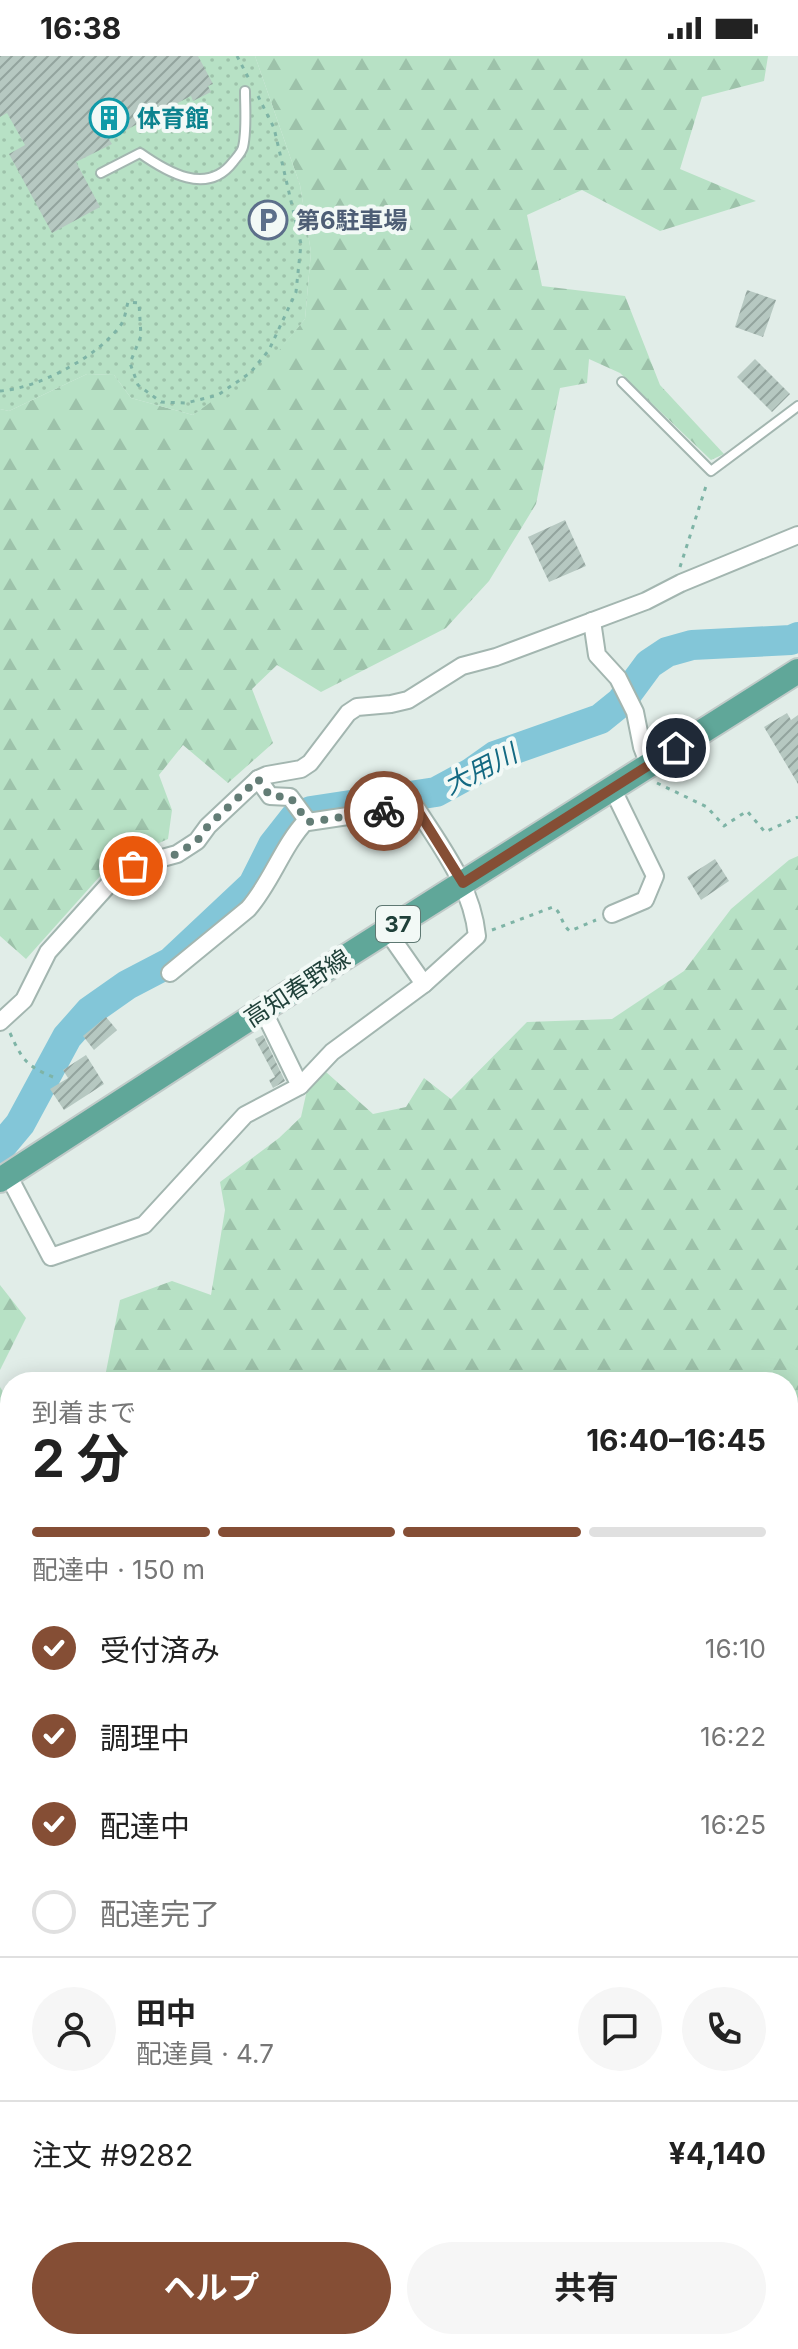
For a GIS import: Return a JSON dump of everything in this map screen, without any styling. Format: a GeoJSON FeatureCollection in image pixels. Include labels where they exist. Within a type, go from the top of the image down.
{"type":"FeatureCollection","features":[{"type":"Feature","properties":{"kind":"main road","name":"高知春野線"},"geometry":{"type":"LineString","coordinates":[[4,1177],[798,671]]}},
{"type":"Feature","properties":{"kind":"street"},"geometry":{"type":"LineString","coordinates":[[2,1021],[24,1000],[48,952],[110,883],[133,866],[177,854],[197,841],[208,826],[258,779],[301,769],[310,763],[348,713],[357,707],[408,700],[462,666],[496,657],[646,601],[674,586],[798,535]]}},
{"type":"Feature","properties":{"kind":"street"},"geometry":{"type":"LineString","coordinates":[[592,621],[597,655],[618,678],[635,712],[642,747],[642,769]]}},
{"type":"Feature","properties":{"kind":"street"},"geometry":{"type":"LineString","coordinates":[[4,1177],[51,1257],[144,1225],[245,1115],[300,1086],[332,1052],[424,984],[477,936],[475,915],[463,883],[415,806],[308,822],[295,801],[287,796],[270,796],[258,779]]}},
{"type":"Feature","properties":{"kind":"street"},"geometry":{"type":"LineString","coordinates":[[612,788],[655,876],[645,900],[612,914]]}},
{"type":"Feature","properties":{"kind":"street"},"geometry":{"type":"LineString","coordinates":[[170,973],[248,909],[258,897],[303,814]]}},
{"type":"Feature","properties":{"kind":"street"},"geometry":{"type":"LineString","coordinates":[[387,931],[424,984]]}},
{"type":"Feature","properties":{"kind":"street"},"geometry":{"type":"LineString","coordinates":[[263,1010],[300,1086]]}},
{"type":"Feature","properties":{"kind":"lane"},"geometry":{"type":"LineString","coordinates":[[101,173],[140,153],[178,176],[202,180],[228,169],[243,149],[245,91]]}},
{"type":"Feature","properties":{"kind":"lane"},"geometry":{"type":"LineString","coordinates":[[622,382],[711,471],[798,406]]}},
{"type":"Feature","properties":{"kind":"path"},"geometry":{"type":"LineString","coordinates":[[237,56],[249,80]]}},
{"type":"Feature","properties":{"kind":"path"},"geometry":{"type":"LineString","coordinates":[[0,391],[64,372],[94,351],[122,324],[128,302],[139,303],[141,336],[130,363],[138,385],[161,402],[186,403],[218,395],[250,373],[269,350],[296,292],[301,244],[274,128],[256,92]]}},
{"type":"Feature","properties":{"kind":"path"},"geometry":{"type":"LineString","coordinates":[[674,586],[711,471]]}},
{"type":"Feature","properties":{"kind":"path"},"geometry":{"type":"LineString","coordinates":[[642,769],[707,807],[724,826],[747,811],[765,832],[798,817]]}},
{"type":"Feature","properties":{"kind":"path"},"geometry":{"type":"LineString","coordinates":[[477,936],[553,907],[570,931],[612,914]]}},
{"type":"Feature","properties":{"kind":"path"},"geometry":{"type":"LineString","coordinates":[[2,1021],[22,1059],[53,1077]]}},
{"type":"Feature","properties":{"kind":"green space"},"geometry":{"type":"Polygon","coordinates":[[[0,56],[255,56],[300,185],[311,252],[305,319],[259,375],[223,401],[211,402],[193,415],[131,398],[114,375],[87,374],[9,411],[0,409],[0,56]]]}},
{"type":"Feature","properties":{"kind":"green space"},"geometry":{"type":"Polygon","coordinates":[[[255,56],[768,56],[764,81],[702,97],[680,169],[756,201],[660,231],[582,190],[527,215],[542,286],[625,296],[660,385],[724,454],[711,460],[620,373],[589,359],[587,383],[560,388],[536,504],[489,581],[446,628],[321,692],[277,665],[252,689],[273,743],[228,783],[183,745],[159,775],[172,810],[168,839],[110,865],[26,959],[0,936],[0,409],[9,411],[87,374],[114,375],[131,398],[193,415],[284,344],[305,319],[311,252],[300,185],[255,56]]]}},
{"type":"Feature","properties":{"kind":"green space"},"geometry":{"type":"Polygon","coordinates":[[[798,856],[798,1372],[106,1372],[120,1300],[172,1281],[211,1295],[225,1210],[220,1182],[279,1138],[301,1117],[307,1090],[326,1072],[373,1114],[406,1107],[424,1078],[451,1099],[527,1022],[612,1019],[684,971],[731,909],[789,860],[798,856]]]}},
{"type":"Feature","properties":{"kind":"green space"},"geometry":{"type":"Polygon","coordinates":[[[0,1285],[26,1318],[0,1370],[0,1285]]]}},
{"type":"Feature","properties":{"kind":"building"},"geometry":{"type":"Polygon","coordinates":[[[0,56],[198,56],[213,84],[208,86],[211,92],[193,101],[191,96],[109,139],[112,144],[76,162],[100,207],[52,233],[9,154],[25,145],[7,113],[0,117],[0,56]]]}},
{"type":"Feature","properties":{"kind":"building"},"geometry":{"type":"Polygon","coordinates":[[[747,290],[776,300],[763,337],[735,327],[747,290]]]}},
{"type":"Feature","properties":{"kind":"building"},"geometry":{"type":"Polygon","coordinates":[[[755,359],[790,394],[772,412],[737,377],[755,359]]]}},
{"type":"Feature","properties":{"kind":"building"},"geometry":{"type":"Polygon","coordinates":[[[565,520],[586,566],[549,582],[528,537],[565,520]]]}},
{"type":"Feature","properties":{"kind":"building"},"geometry":{"type":"Polygon","coordinates":[[[787,713],[791,720],[798,715],[798,784],[764,727],[787,713]]]}},
{"type":"Feature","properties":{"kind":"building"},"geometry":{"type":"Polygon","coordinates":[[[715,859],[729,881],[701,900],[687,877],[715,859]]]}},
{"type":"Feature","properties":{"kind":"building"},"geometry":{"type":"Polygon","coordinates":[[[106,1017],[117,1030],[94,1050],[83,1036],[106,1017]]]}},
{"type":"Feature","properties":{"kind":"building"},"geometry":{"type":"Polygon","coordinates":[[[263,1035],[285,1081],[273,1088],[269,1080],[275,1077],[255,1039],[263,1035]]]}},
{"type":"Feature","properties":{"kind":"building"},"geometry":{"type":"Polygon","coordinates":[[[86,1055],[104,1084],[64,1110],[50,1089],[68,1078],[63,1070],[86,1055]]]}},
{"type":"Feature","properties":{"kind":"waterway","name":"大用川"},"geometry":{"type":"LineString","coordinates":[[0,1148],[20,1124],[67,1037],[90,1011],[127,985],[171,962],[253,885],[273,845],[295,817],[311,811],[436,792],[495,756],[600,719],[621,702],[649,664],[667,652],[692,645],[791,640],[798,637]]}},
{"type":"Feature","properties":{"kind":"way so far"},"geometry":{"type":"LineString","coordinates":[[133,866],[177,854],[197,841],[208,826],[258,779],[270,796],[287,796],[295,801],[308,822],[384,811]]}},
{"type":"Feature","properties":{"kind":"place","name":"体育館"},"geometry":{"type":"Point","coordinates":[109,118]}},
{"type":"Feature","properties":{"kind":"place","name":"第6駐車場"},"geometry":{"type":"Point","coordinates":[268,220]}},
{"type":"Feature","properties":{"kind":"route"},"geometry":{"type":"LineString","coordinates":[[384,811],[415,806],[463,883],[676,748]]}}]}
